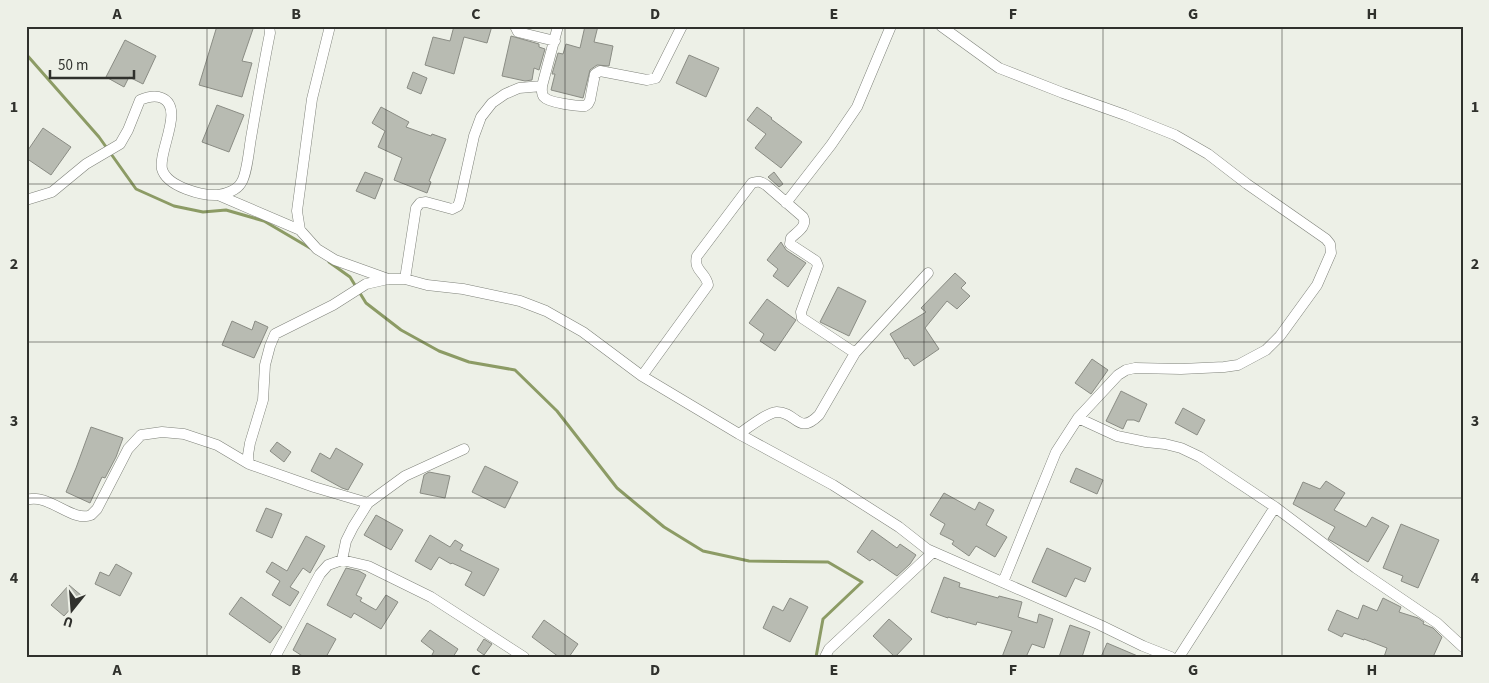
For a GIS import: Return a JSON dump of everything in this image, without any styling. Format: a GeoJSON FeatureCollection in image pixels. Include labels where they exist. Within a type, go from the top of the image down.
{"type":"FeatureCollection","features":[{"type":"Feature","properties":{"kind":"street"},"geometry":{"type":"LineString","coordinates":[[218,195],[231,192],[242,183],[270,33],[269,26]]}},
{"type":"Feature","properties":{"kind":"street"},"geometry":{"type":"LineString","coordinates":[[300,230],[297,211],[312,99],[330,26]]}},
{"type":"Feature","properties":{"kind":"street"},"geometry":{"type":"LineString","coordinates":[[515,26],[518,32],[555,41]]}},
{"type":"Feature","properties":{"kind":"street"},"geometry":{"type":"LineString","coordinates":[[558,26],[542,86],[542,96],[549,101],[585,106],[590,100],[596,74],[600,71],[648,80],[656,78],[682,26]]}},
{"type":"Feature","properties":{"kind":"street"},"geometry":{"type":"LineString","coordinates":[[786,203],[857,107],[891,26]]}},
{"type":"Feature","properties":{"kind":"street"},"geometry":{"type":"LineString","coordinates":[[941,26],[999,68],[1063,94],[1125,115],[1175,135],[1208,154],[1247,184],[1326,239],[1330,244],[1331,253],[1317,285],[1280,336],[1266,350],[1238,365],[1181,369],[1134,368],[1118,375],[1078,418],[1056,452],[1003,582]]}},
{"type":"Feature","properties":{"kind":"street"},"geometry":{"type":"LineString","coordinates":[[405,279],[416,208],[420,203],[426,202],[452,209],[458,206],[480,117],[492,103],[505,94],[519,88],[542,86]]}},
{"type":"Feature","properties":{"kind":"street"},"geometry":{"type":"LineString","coordinates":[[26,200],[52,192],[86,164],[120,144],[140,100],[148,96],[157,97],[168,102],[172,112],[162,156],[162,171],[170,180],[192,192],[218,195],[300,230],[317,249],[335,260],[388,279]]}},
{"type":"Feature","properties":{"kind":"street"},"geometry":{"type":"LineString","coordinates":[[642,376],[708,285],[707,279],[697,267],[697,256],[752,183],[761,182],[805,220],[804,225],[791,238],[790,244],[816,261],[818,266],[801,312],[802,318],[855,353]]}},
{"type":"Feature","properties":{"kind":"street"},"geometry":{"type":"LineString","coordinates":[[739,434],[771,413],[786,414],[803,424],[811,423],[819,415],[855,353],[928,273]]}},
{"type":"Feature","properties":{"kind":"street"},"geometry":{"type":"LineString","coordinates":[[249,464],[250,443],[263,400],[265,365],[275,334],[333,305],[366,284],[388,279],[405,279],[427,285],[463,289],[511,299],[546,311],[584,332],[642,376],[739,434],[833,485],[899,527],[933,552],[1100,625],[1142,646],[1171,657]]}},
{"type":"Feature","properties":{"kind":"street"},"geometry":{"type":"LineString","coordinates":[[1078,418],[1117,436],[1164,444],[1200,456],[1275,507],[1356,568],[1436,623],[1463,647]]}},
{"type":"Feature","properties":{"kind":"street"},"geometry":{"type":"LineString","coordinates":[[26,500],[43,500],[81,517],[87,517],[97,509],[128,449],[141,435],[162,432],[184,434],[217,445],[249,464],[314,487],[368,503]]}},
{"type":"Feature","properties":{"kind":"street"},"geometry":{"type":"LineString","coordinates":[[342,560],[346,541],[352,527],[368,503],[405,476],[464,449]]}},
{"type":"Feature","properties":{"kind":"street"},"geometry":{"type":"LineString","coordinates":[[1179,657],[1275,507]]}},
{"type":"Feature","properties":{"kind":"street"},"geometry":{"type":"LineString","coordinates":[[825,657],[829,650],[933,552]]}},
{"type":"Feature","properties":{"kind":"street"},"geometry":{"type":"LineString","coordinates":[[275,657],[320,574],[328,565],[342,560],[368,566],[431,597],[524,657]]}},
{"type":"Feature","properties":{"kind":"building"},"geometry":{"type":"Polygon","coordinates":[[[217,26],[254,26],[242,61],[252,63],[242,97],[199,85],[217,26]]]}},
{"type":"Feature","properties":{"kind":"building"},"geometry":{"type":"Polygon","coordinates":[[[454,26],[492,26],[487,43],[464,37],[454,74],[425,65],[433,37],[450,41],[454,26]]]}},
{"type":"Feature","properties":{"kind":"building"},"geometry":{"type":"Polygon","coordinates":[[[585,26],[598,26],[594,42],[613,46],[609,66],[597,65],[590,70],[583,98],[551,90],[555,74],[552,74],[558,53],[563,54],[566,44],[580,48],[585,26]]]}},
{"type":"Feature","properties":{"kind":"building"},"geometry":{"type":"Polygon","coordinates":[[[511,36],[539,44],[539,47],[545,49],[539,70],[534,68],[532,80],[525,81],[502,76],[511,36]]]}},
{"type":"Feature","properties":{"kind":"building"},"geometry":{"type":"Polygon","coordinates":[[[125,40],[156,56],[143,84],[129,77],[124,87],[106,77],[125,40]]]}},
{"type":"Feature","properties":{"kind":"building"},"geometry":{"type":"Polygon","coordinates":[[[689,55],[719,68],[706,97],[676,83],[689,55]]]}},
{"type":"Feature","properties":{"kind":"building"},"geometry":{"type":"Polygon","coordinates":[[[413,72],[427,78],[421,94],[407,88],[413,72]]]}},
{"type":"Feature","properties":{"kind":"building"},"geometry":{"type":"Polygon","coordinates":[[[217,105],[244,115],[229,152],[202,142],[217,105]]]}},
{"type":"Feature","properties":{"kind":"building"},"geometry":{"type":"Polygon","coordinates":[[[381,107],[409,122],[406,127],[446,139],[429,181],[431,182],[427,193],[394,180],[402,158],[378,147],[385,131],[372,123],[381,107]]]}},
{"type":"Feature","properties":{"kind":"building"},"geometry":{"type":"Polygon","coordinates":[[[757,107],[802,142],[781,168],[755,148],[766,134],[747,120],[757,107]]]}},
{"type":"Feature","properties":{"kind":"building"},"geometry":{"type":"Polygon","coordinates":[[[43,128],[71,147],[51,175],[26,158],[26,153],[43,128]]]}},
{"type":"Feature","properties":{"kind":"building"},"geometry":{"type":"Polygon","coordinates":[[[365,172],[383,179],[375,199],[356,191],[365,172]]]}},
{"type":"Feature","properties":{"kind":"building"},"geometry":{"type":"Polygon","coordinates":[[[774,172],[783,184],[779,187],[768,177],[774,172]]]}},
{"type":"Feature","properties":{"kind":"building"},"geometry":{"type":"Polygon","coordinates":[[[781,242],[786,250],[806,263],[788,287],[773,276],[778,269],[767,260],[781,242]]]}},
{"type":"Feature","properties":{"kind":"building"},"geometry":{"type":"Polygon","coordinates":[[[955,273],[966,283],[961,288],[970,296],[957,309],[947,301],[925,328],[939,349],[914,366],[908,358],[905,359],[890,334],[926,312],[921,308],[955,273]]]}},
{"type":"Feature","properties":{"kind":"building"},"geometry":{"type":"Polygon","coordinates":[[[838,287],[866,301],[849,336],[820,322],[838,287]]]}},
{"type":"Feature","properties":{"kind":"building"},"geometry":{"type":"Polygon","coordinates":[[[767,299],[796,320],[775,351],[760,341],[764,334],[749,323],[767,299]]]}},
{"type":"Feature","properties":{"kind":"building"},"geometry":{"type":"Polygon","coordinates":[[[232,321],[252,330],[255,321],[268,327],[254,358],[222,345],[232,321]]]}},
{"type":"Feature","properties":{"kind":"building"},"geometry":{"type":"Polygon","coordinates":[[[1092,359],[1108,370],[1091,394],[1075,383],[1092,359]]]}},
{"type":"Feature","properties":{"kind":"building"},"geometry":{"type":"Polygon","coordinates":[[[1121,391],[1147,404],[1139,422],[1127,420],[1123,429],[1106,421],[1121,391]]]}},
{"type":"Feature","properties":{"kind":"building"},"geometry":{"type":"Polygon","coordinates":[[[1183,408],[1205,420],[1197,435],[1175,423],[1183,408]]]}},
{"type":"Feature","properties":{"kind":"building"},"geometry":{"type":"Polygon","coordinates":[[[91,427],[123,438],[116,457],[105,478],[102,477],[90,503],[66,492],[91,427]]]}},
{"type":"Feature","properties":{"kind":"building"},"geometry":{"type":"Polygon","coordinates":[[[277,442],[291,452],[284,462],[270,451],[277,442]]]}},
{"type":"Feature","properties":{"kind":"building"},"geometry":{"type":"Polygon","coordinates":[[[336,448],[363,464],[348,490],[311,471],[320,453],[330,459],[336,448]]]}},
{"type":"Feature","properties":{"kind":"building"},"geometry":{"type":"Polygon","coordinates":[[[485,466],[518,482],[505,508],[472,492],[485,466]]]}},
{"type":"Feature","properties":{"kind":"building"},"geometry":{"type":"Polygon","coordinates":[[[1076,468],[1103,480],[1097,494],[1070,482],[1076,468]]]}},
{"type":"Feature","properties":{"kind":"building"},"geometry":{"type":"Polygon","coordinates":[[[429,472],[450,476],[445,498],[420,493],[424,475],[429,472]]]}},
{"type":"Feature","properties":{"kind":"building"},"geometry":{"type":"Polygon","coordinates":[[[1326,481],[1345,493],[1334,510],[1366,527],[1372,517],[1389,526],[1368,562],[1328,539],[1335,527],[1293,504],[1303,482],[1320,489],[1326,481]]]}},
{"type":"Feature","properties":{"kind":"building"},"geometry":{"type":"Polygon","coordinates":[[[944,493],[975,510],[979,502],[994,510],[986,525],[1007,537],[995,557],[976,546],[969,556],[952,544],[954,541],[940,534],[945,524],[930,515],[944,493]]]}},
{"type":"Feature","properties":{"kind":"building"},"geometry":{"type":"Polygon","coordinates":[[[266,508],[282,514],[272,538],[256,531],[266,508]]]}},
{"type":"Feature","properties":{"kind":"building"},"geometry":{"type":"Polygon","coordinates":[[[376,515],[403,530],[391,550],[364,535],[376,515]]]}},
{"type":"Feature","properties":{"kind":"building"},"geometry":{"type":"Polygon","coordinates":[[[1401,524],[1439,540],[1418,588],[1401,581],[1403,576],[1383,568],[1401,524]]]}},
{"type":"Feature","properties":{"kind":"building"},"geometry":{"type":"Polygon","coordinates":[[[872,530],[897,548],[900,544],[916,555],[910,564],[897,576],[872,559],[870,561],[857,552],[872,530]]]}},
{"type":"Feature","properties":{"kind":"building"},"geometry":{"type":"Polygon","coordinates":[[[430,535],[450,547],[455,540],[463,545],[460,550],[499,569],[484,596],[465,585],[472,572],[439,557],[431,570],[415,561],[430,535]]]}},
{"type":"Feature","properties":{"kind":"building"},"geometry":{"type":"Polygon","coordinates":[[[306,536],[325,546],[310,573],[303,568],[290,587],[299,592],[290,606],[272,595],[280,581],[266,572],[272,562],[287,571],[306,536]]]}},
{"type":"Feature","properties":{"kind":"building"},"geometry":{"type":"Polygon","coordinates":[[[1047,548],[1091,568],[1085,582],[1075,578],[1066,597],[1032,582],[1047,548]]]}},
{"type":"Feature","properties":{"kind":"building"},"geometry":{"type":"Polygon","coordinates":[[[116,564],[132,573],[120,596],[95,584],[100,572],[109,576],[116,564]]]}},
{"type":"Feature","properties":{"kind":"building"},"geometry":{"type":"Polygon","coordinates":[[[346,568],[366,575],[356,595],[362,598],[360,601],[376,610],[386,595],[398,602],[381,629],[354,613],[351,618],[327,605],[346,568]]]}},
{"type":"Feature","properties":{"kind":"building"},"geometry":{"type":"Polygon","coordinates":[[[944,577],[960,583],[959,587],[998,598],[999,596],[1022,602],[1018,617],[1037,623],[1039,614],[1053,619],[1044,648],[1032,644],[1026,657],[1002,657],[1012,631],[977,622],[976,625],[931,612],[944,577]]]}},
{"type":"Feature","properties":{"kind":"building"},"geometry":{"type":"Polygon","coordinates":[[[69,585],[82,596],[64,616],[51,605],[69,585]]]}},
{"type":"Feature","properties":{"kind":"building"},"geometry":{"type":"Polygon","coordinates":[[[241,597],[282,627],[270,643],[229,614],[241,597]]]}},
{"type":"Feature","properties":{"kind":"building"},"geometry":{"type":"Polygon","coordinates":[[[790,598],[808,607],[790,642],[763,628],[773,606],[783,611],[790,598]]]}},
{"type":"Feature","properties":{"kind":"building"},"geometry":{"type":"Polygon","coordinates":[[[1383,598],[1401,607],[1399,612],[1418,618],[1424,622],[1423,624],[1433,628],[1442,637],[1433,657],[1384,657],[1387,648],[1344,633],[1342,637],[1328,630],[1337,610],[1358,619],[1363,605],[1377,611],[1383,598]]]}},
{"type":"Feature","properties":{"kind":"building"},"geometry":{"type":"Polygon","coordinates":[[[889,619],[912,639],[895,657],[873,636],[889,619]]]}},
{"type":"Feature","properties":{"kind":"building"},"geometry":{"type":"Polygon","coordinates":[[[544,620],[578,644],[569,657],[559,657],[532,637],[544,620]]]}},
{"type":"Feature","properties":{"kind":"building"},"geometry":{"type":"Polygon","coordinates":[[[307,623],[336,639],[326,657],[304,657],[293,650],[307,623]]]}},
{"type":"Feature","properties":{"kind":"building"},"geometry":{"type":"Polygon","coordinates":[[[1070,625],[1090,632],[1082,657],[1059,657],[1070,625]]]}},
{"type":"Feature","properties":{"kind":"building"},"geometry":{"type":"Polygon","coordinates":[[[430,630],[458,649],[453,657],[431,657],[434,651],[421,641],[430,630]]]}},
{"type":"Feature","properties":{"kind":"building"},"geometry":{"type":"Polygon","coordinates":[[[484,639],[492,644],[484,655],[477,650],[484,639]]]}},
{"type":"Feature","properties":{"kind":"building"},"geometry":{"type":"Polygon","coordinates":[[[1107,643],[1140,657],[1101,657],[1107,643]]]}},
{"type":"Feature","properties":{"kind":"waterway"},"geometry":{"type":"LineString","coordinates":[[26,54],[99,137],[136,189],[174,206],[203,212],[226,210],[264,221],[310,248]]}},
{"type":"Feature","properties":{"kind":"waterway"},"geometry":{"type":"LineString","coordinates":[[329,262],[350,277],[366,303],[401,330],[439,351],[469,362],[515,370],[557,411],[617,488],[664,527],[703,551],[749,561],[828,562],[862,582],[823,619],[816,657]]}}]}
